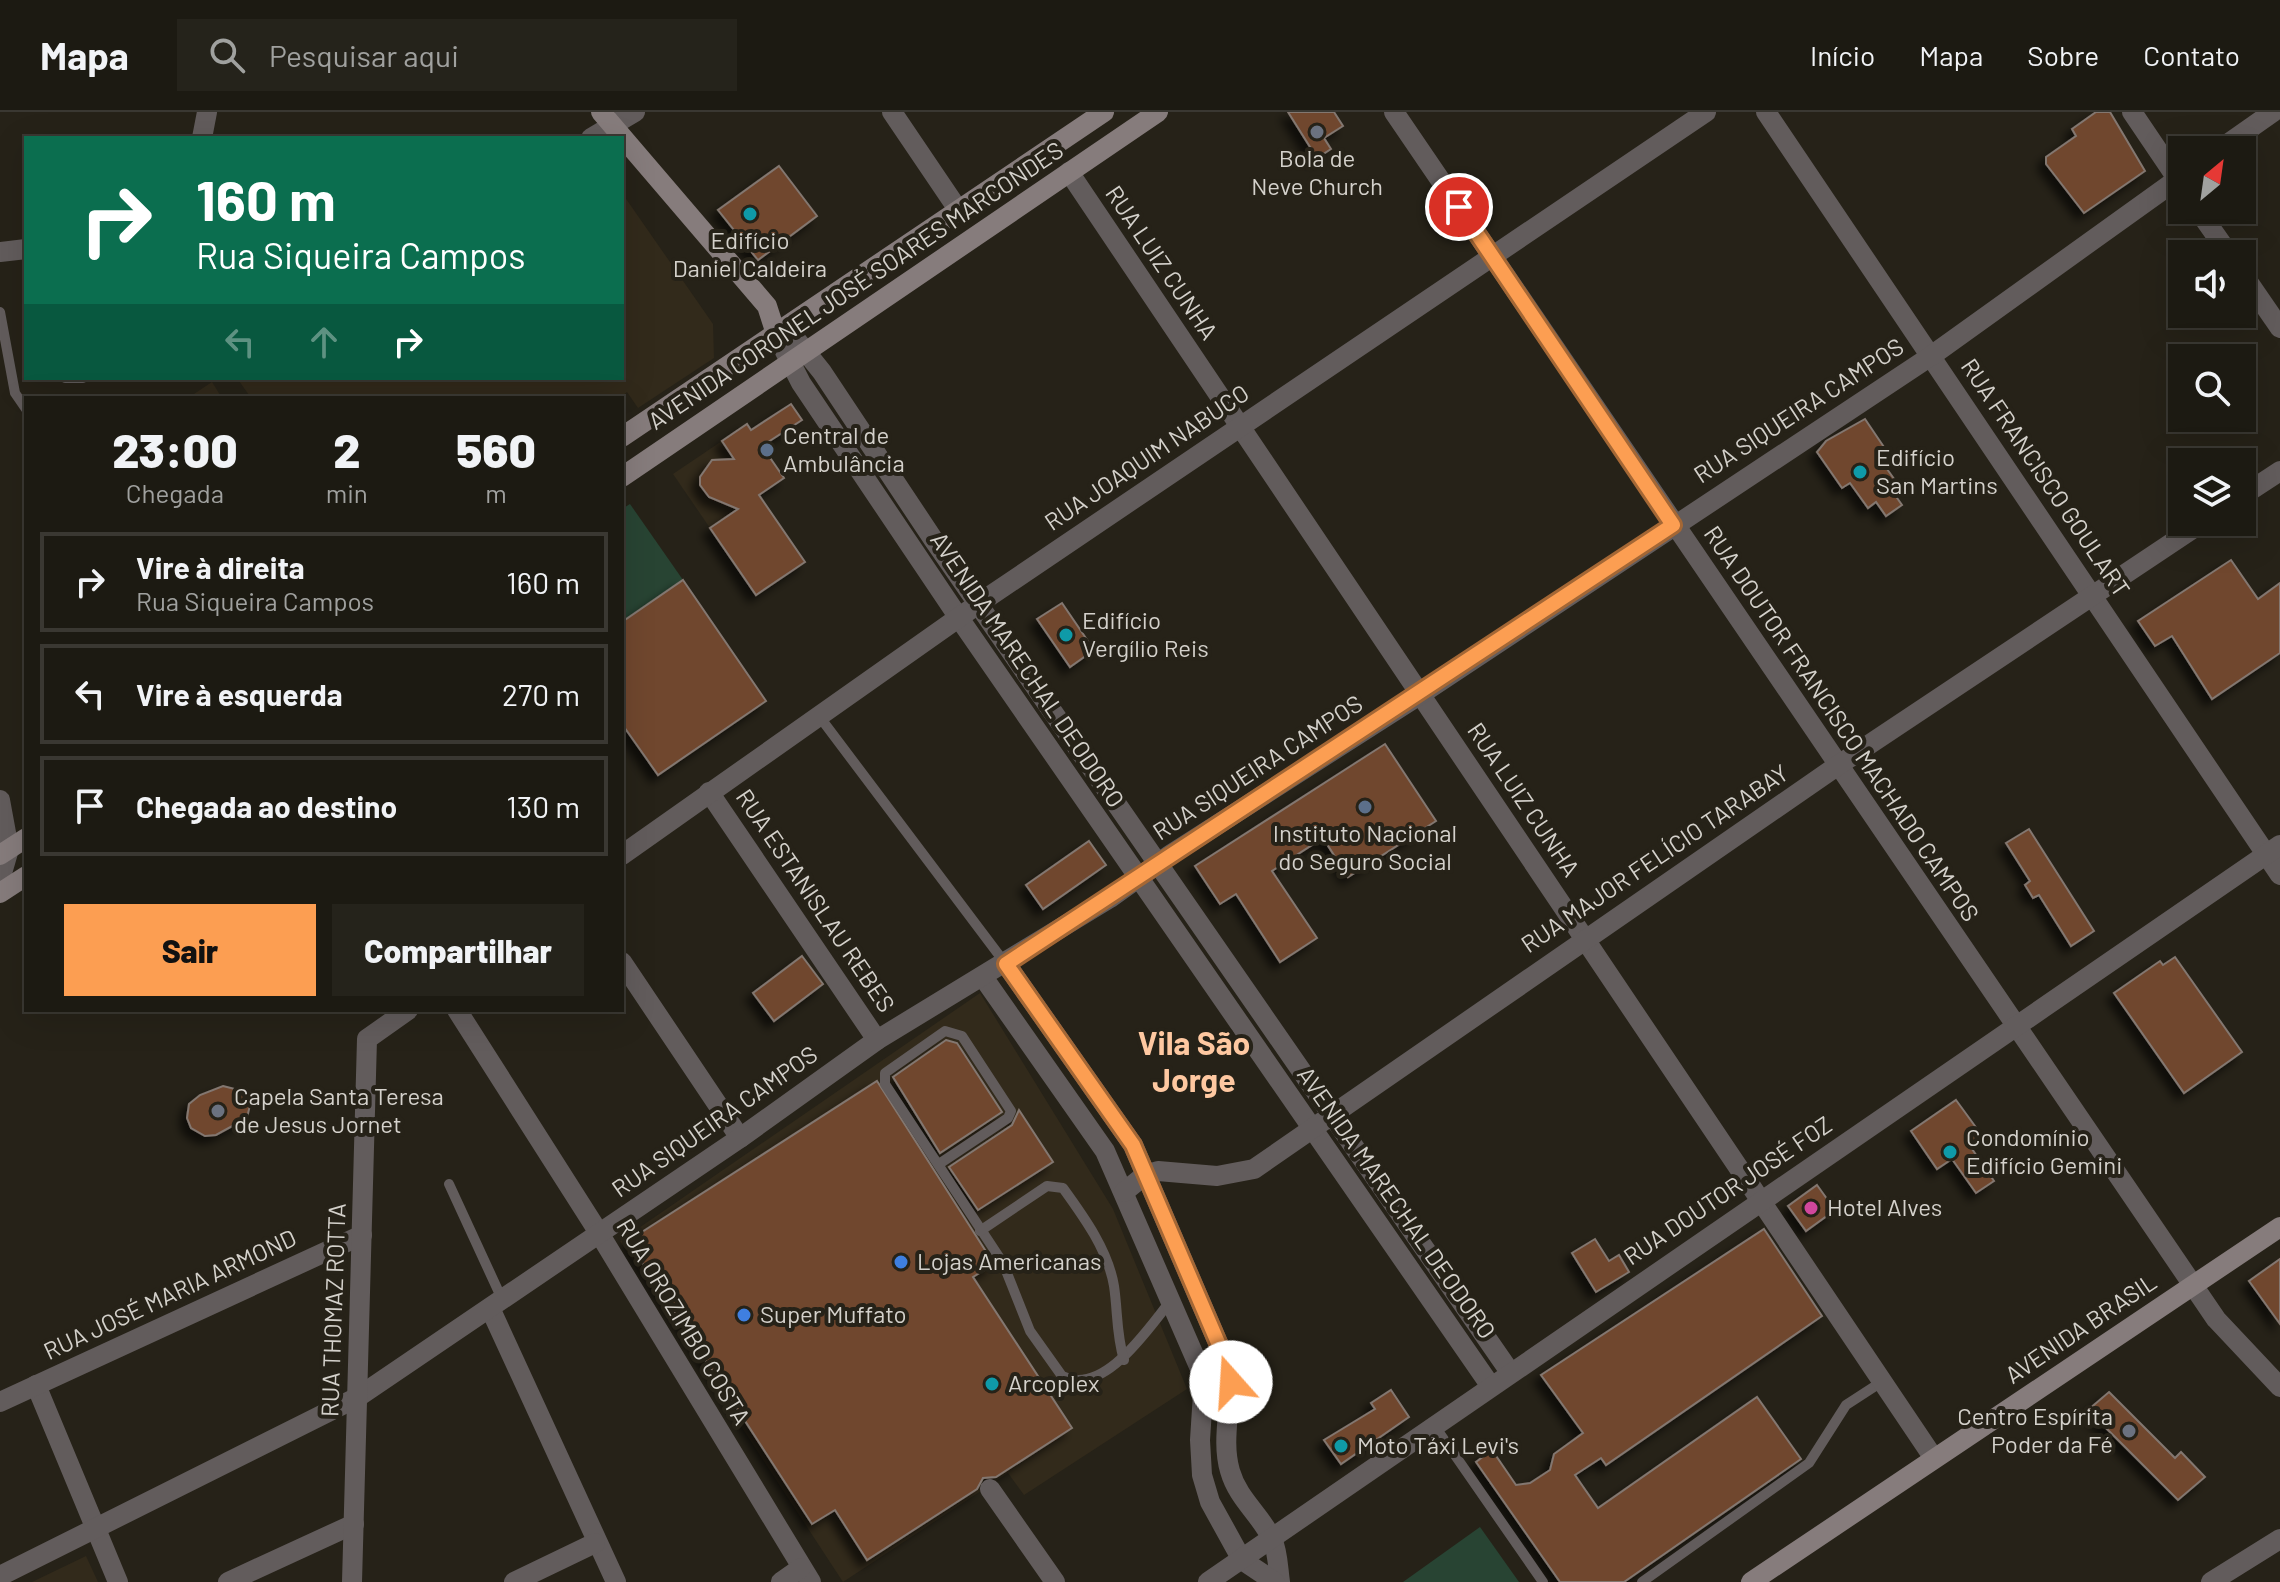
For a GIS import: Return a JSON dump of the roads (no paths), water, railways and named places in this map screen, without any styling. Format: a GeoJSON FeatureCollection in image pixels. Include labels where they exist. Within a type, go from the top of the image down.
{"type":"FeatureCollection","features":[{"type":"Feature","properties":{"kind":"main road","name":"AVENIDA CORONEL JOSÉ SOARES MARCONDES"},"geometry":{"type":"LineString","coordinates":[[624,436],[1104,112]]}},
{"type":"Feature","properties":{"kind":"main road","name":"AVENIDA CORONEL JOSÉ SOARES MARCONDES"},"geometry":{"type":"LineString","coordinates":[[624,476],[1158,112]]}},
{"type":"Feature","properties":{"kind":"main road"},"geometry":{"type":"LineString","coordinates":[[607,120],[621,136]]}},
{"type":"Feature","properties":{"kind":"main road"},"geometry":{"type":"LineString","coordinates":[[1070,135],[1078,166]]}},
{"type":"Feature","properties":{"kind":"main road"},"geometry":{"type":"LineString","coordinates":[[624,140],[767,306],[781,330]]}},
{"type":"Feature","properties":{"kind":"main road"},"geometry":{"type":"LineString","coordinates":[[0,893],[24,877]]}},
{"type":"Feature","properties":{"kind":"main road","name":"AVENIDA BRASIL"},"geometry":{"type":"LineString","coordinates":[[1751,1582],[2280,1227]]}},
{"type":"Feature","properties":{"kind":"street"},"geometry":{"type":"LineString","coordinates":[[202,136],[207,112]]}},
{"type":"Feature","properties":{"kind":"street"},"geometry":{"type":"LineString","coordinates":[[593,136],[607,120],[635,112]]}},
{"type":"Feature","properties":{"kind":"street"},"geometry":{"type":"LineString","coordinates":[[892,112],[959,211]]}},
{"type":"Feature","properties":{"kind":"street","name":"RUA DOUTOR FRANCISCO MACHADO CAMPOS"},"geometry":{"type":"LineString","coordinates":[[1394,112],[2216,1319],[2280,1387]]}},
{"type":"Feature","properties":{"kind":"street","name":"RUA JOAQUIM NABUCO"},"geometry":{"type":"LineString","coordinates":[[624,854],[978,604],[1706,112]]}},
{"type":"Feature","properties":{"kind":"street","name":"RUA FRANCISCO GOULART"},"geometry":{"type":"LineString","coordinates":[[1766,112],[2093,595],[2273,850],[2280,875]]}},
{"type":"Feature","properties":{"kind":"street"},"geometry":{"type":"LineString","coordinates":[[2132,112],[2168,164]]}},
{"type":"Feature","properties":{"kind":"street"},"geometry":{"type":"LineString","coordinates":[[2239,136],[2273,112]]}},
{"type":"Feature","properties":{"kind":"street","name":"RUA LUIZ CUNHA"},"geometry":{"type":"LineString","coordinates":[[1078,166],[1240,428],[1933,1457]]}},
{"type":"Feature","properties":{"kind":"street","name":"RUA SIQUEIRA CAMPOS"},"geometry":{"type":"LineString","coordinates":[[0,1576],[358,1397],[740,1138],[877,1040],[1006,964],[1421,694],[1931,356],[2168,189]]}},
{"type":"Feature","properties":{"kind":"street"},"geometry":{"type":"LineString","coordinates":[[0,252],[24,249]]}},
{"type":"Feature","properties":{"kind":"street"},"geometry":{"type":"LineString","coordinates":[[2256,293],[2280,328]]}},
{"type":"Feature","properties":{"kind":"street","name":"AVENIDA MARECHAL DEODORO"},"geometry":{"type":"LineString","coordinates":[[781,330],[959,618],[1490,1385]]}},
{"type":"Feature","properties":{"kind":"street","name":"AVENIDA MARECHAL DEODORO"},"geometry":{"type":"LineString","coordinates":[[798,356],[978,604],[1510,1372]]}},
{"type":"Feature","properties":{"kind":"street"},"geometry":{"type":"LineString","coordinates":[[2256,487],[2280,471]]}},
{"type":"Feature","properties":{"kind":"street","name":"RUA MAJOR FELÍCIO TARABAY"},"geometry":{"type":"LineString","coordinates":[[1145,1175],[1158,1171],[1217,1176],[1254,1169],[1837,766],[2182,536]]}},
{"type":"Feature","properties":{"kind":"street","name":"RUA ESTANISLAU REBES"},"geometry":{"type":"LineString","coordinates":[[709,792],[877,1040]]}},
{"type":"Feature","properties":{"kind":"street"},"geometry":{"type":"LineString","coordinates":[[0,800],[12,847],[0,880]]}},
{"type":"Feature","properties":{"kind":"street","name":"RUA DOUTOR JOSÉ FOZ"},"geometry":{"type":"LineString","coordinates":[[1208,1582],[1490,1385],[2273,850]]}},
{"type":"Feature","properties":{"kind":"street"},"geometry":{"type":"LineString","coordinates":[[1006,964],[1133,1145],[1228,1366],[1232,1398],[1227,1424],[1229,1469],[1239,1495],[1272,1540],[1277,1582]]}},
{"type":"Feature","properties":{"kind":"street"},"geometry":{"type":"LineString","coordinates":[[624,965],[740,1138]]}},
{"type":"Feature","properties":{"kind":"street"},"geometry":{"type":"LineString","coordinates":[[983,977],[1105,1151],[1204,1378],[1202,1475],[1217,1519],[1242,1560],[1277,1582]]}},
{"type":"Feature","properties":{"kind":"street","name":"RUA THOMAZ ROTTA"},"geometry":{"type":"LineString","coordinates":[[352,1582],[367,1039],[405,1012]]}},
{"type":"Feature","properties":{"kind":"street","name":"RUA OROZIMBO COSTA"},"geometry":{"type":"LineString","coordinates":[[458,1012],[599,1233],[806,1575]]}},
{"type":"Feature","properties":{"kind":"street"},"geometry":{"type":"LineString","coordinates":[[1124,1192],[1145,1175]]}},
{"type":"Feature","properties":{"kind":"street","name":"RUA JOSÉ MARIA ARMOND"},"geometry":{"type":"LineString","coordinates":[[0,1402],[362,1235]]}},
{"type":"Feature","properties":{"kind":"street"},"geometry":{"type":"LineString","coordinates":[[496,1304],[595,1543],[616,1582]]}},
{"type":"Feature","properties":{"kind":"street"},"geometry":{"type":"LineString","coordinates":[[36,1385],[93,1529],[118,1582]]}},
{"type":"Feature","properties":{"kind":"street"},"geometry":{"type":"LineString","coordinates":[[990,1489],[1055,1582]]}},
{"type":"Feature","properties":{"kind":"street"},"geometry":{"type":"LineString","coordinates":[[228,1582],[354,1524]]}},
{"type":"Feature","properties":{"kind":"street"},"geometry":{"type":"LineString","coordinates":[[2211,1582],[2280,1539]]}},
{"type":"Feature","properties":{"kind":"street"},"geometry":{"type":"LineString","coordinates":[[514,1582],[595,1543]]}},
{"type":"Feature","properties":{"kind":"street"},"geometry":{"type":"LineString","coordinates":[[781,1582],[806,1575]]}},
{"type":"Feature","properties":{"kind":"lane"},"geometry":{"type":"LineString","coordinates":[[0,312],[15,393],[24,406]]}},
{"type":"Feature","properties":{"kind":"lane"},"geometry":{"type":"LineString","coordinates":[[819,716],[1006,964]]}},
{"type":"Feature","properties":{"kind":"lane"},"geometry":{"type":"LineString","coordinates":[[939,1164],[1008,1118],[1011,1111],[962,1036],[945,1031],[885,1073],[883,1079],[1003,1263],[1030,1331],[1062,1376],[1082,1381],[1124,1360],[1169,1303]]}},
{"type":"Feature","properties":{"kind":"lane"},"geometry":{"type":"LineString","coordinates":[[449,1184],[496,1304]]}},
{"type":"Feature","properties":{"kind":"lane"},"geometry":{"type":"LineString","coordinates":[[980,1231],[1047,1186],[1063,1188],[1103,1251],[1114,1284],[1115,1327],[1124,1360]]}},
{"type":"Feature","properties":{"kind":"lane"},"geometry":{"type":"LineString","coordinates":[[1642,1582],[1809,1463],[1846,1405],[1883,1381]]}},
{"type":"Feature","properties":{"kind":"lane"},"geometry":{"type":"LineString","coordinates":[[1434,1425],[1543,1582]]}},
{"type":"Feature","properties":{"kind":"place","name":"Bola de Neve Church"},"geometry":{"type":"Point","coordinates":[1317,132]}},
{"type":"Feature","properties":{"kind":"place","name":"Edifício Daniel Caldeira"},"geometry":{"type":"Point","coordinates":[750,214]}},
{"type":"Feature","properties":{"kind":"place","name":"Central de Ambulância"},"geometry":{"type":"Point","coordinates":[767,450]}},
{"type":"Feature","properties":{"kind":"place","name":"Edifício San Martins"},"geometry":{"type":"Point","coordinates":[1860,472]}},
{"type":"Feature","properties":{"kind":"place","name":"Edifício Vergílio Reis"},"geometry":{"type":"Point","coordinates":[1066,635]}},
{"type":"Feature","properties":{"kind":"place","name":"Instituto Nacional do Seguro Social"},"geometry":{"type":"Point","coordinates":[1365,807]}},
{"type":"Feature","properties":{"kind":"place","name":"Capela Santa Teresa de Jesus Jornet"},"geometry":{"type":"Point","coordinates":[218,1111]}},
{"type":"Feature","properties":{"kind":"place","name":"Condomínio Edifício Gemini"},"geometry":{"type":"Point","coordinates":[1950,1152]}},
{"type":"Feature","properties":{"kind":"place","name":"Hotel Alves"},"geometry":{"type":"Point","coordinates":[1811,1208]}},
{"type":"Feature","properties":{"kind":"place","name":"Lojas Americanas"},"geometry":{"type":"Point","coordinates":[901,1262]}},
{"type":"Feature","properties":{"kind":"place","name":"Super Muffato"},"geometry":{"type":"Point","coordinates":[744,1315]}},
{"type":"Feature","properties":{"kind":"place","name":"Arcoplex"},"geometry":{"type":"Point","coordinates":[992,1384]}},
{"type":"Feature","properties":{"kind":"place","name":"Centro Espírita Poder da Fé"},"geometry":{"type":"Point","coordinates":[2129,1431]}},
{"type":"Feature","properties":{"kind":"place","name":"Moto Táxi Levi's"},"geometry":{"type":"Point","coordinates":[1341,1446]}},
{"type":"Feature","properties":{"kind":"district","name":"Vila São Jorge"},"geometry":{"type":"Point","coordinates":[1194,1062]}}]}
